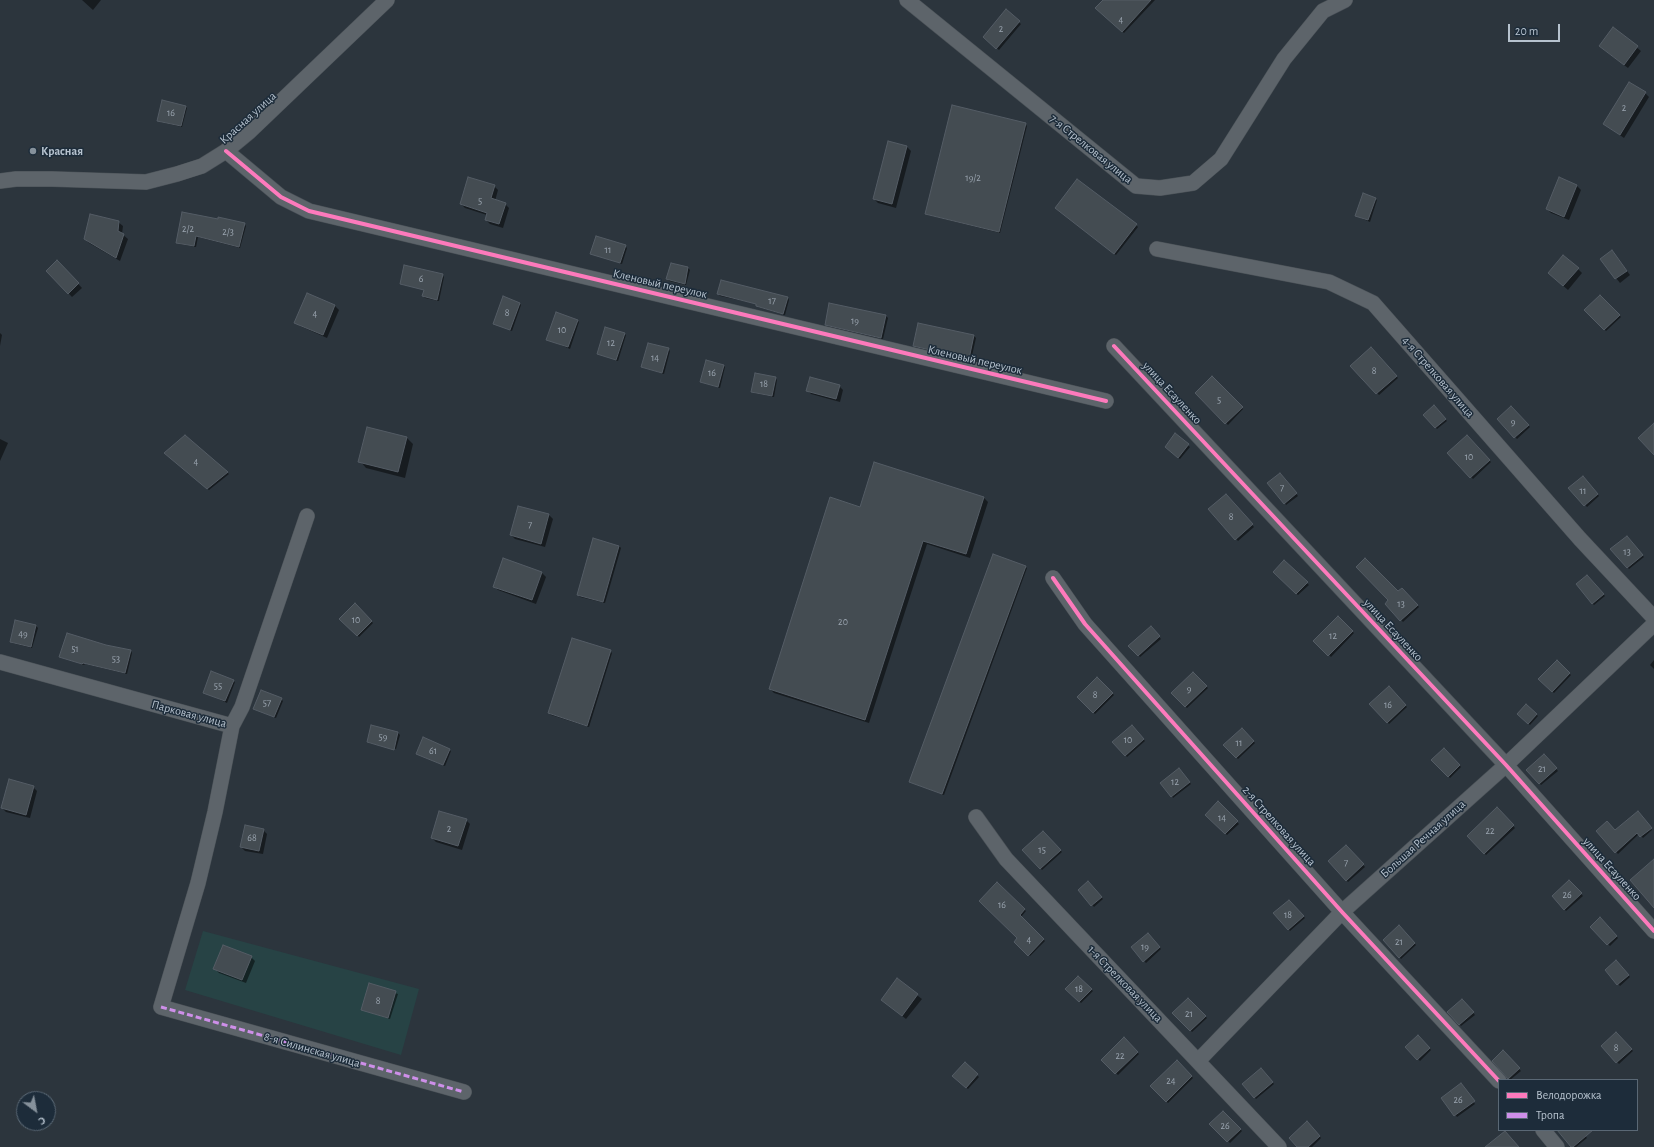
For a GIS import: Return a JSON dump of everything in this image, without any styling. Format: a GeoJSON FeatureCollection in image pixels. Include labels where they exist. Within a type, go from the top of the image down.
{"type":"FeatureCollection","features":[{"type":"Feature","properties":{"kind":"street","name":"Красная улица"},"geometry":{"type":"LineString","coordinates":[[0,181],[16,179],[146,182],[202,166],[226,151],[249,132],[387,0]]}},
{"type":"Feature","properties":{"kind":"street","name":"7-я Стрелковая улица"},"geometry":{"type":"LineString","coordinates":[[907,0],[1136,186],[1160,188],[1193,183],[1221,158],[1284,59],[1323,11],[1345,0]]}},
{"type":"Feature","properties":{"kind":"street","name":"Кленовый переулок"},"geometry":{"type":"LineString","coordinates":[[226,151],[281,198],[309,211],[1106,402]]}},
{"type":"Feature","properties":{"kind":"street","name":"4-я Стрелковая улица"},"geometry":{"type":"LineString","coordinates":[[1157,249],[1329,282],[1373,303],[1575,533],[1654,618]]}},
{"type":"Feature","properties":{"kind":"street","name":"улица Есауленко"},"geometry":{"type":"LineString","coordinates":[[1114,346],[1506,766],[1654,931]]}},
{"type":"Feature","properties":{"kind":"street","name":"Парковая улица"},"geometry":{"type":"LineString","coordinates":[[0,662],[232,726],[242,707],[307,516]]}},
{"type":"Feature","properties":{"kind":"street","name":"2-я Стрелковая улица"},"geometry":{"type":"LineString","coordinates":[[1053,578],[1085,624],[1342,912],[1498,1080]]}},
{"type":"Feature","properties":{"kind":"street","name":"Большая Речная улица"},"geometry":{"type":"LineString","coordinates":[[1198,1062],[1342,912],[1506,766],[1654,624]]}},
{"type":"Feature","properties":{"kind":"street","name":"8-я Силинская улица"},"geometry":{"type":"LineString","coordinates":[[232,726],[215,812],[198,883],[161,1008],[464,1092]]}},
{"type":"Feature","properties":{"kind":"street","name":"1-я Стрелковая улица"},"geometry":{"type":"LineString","coordinates":[[976,816],[1006,859],[1279,1147]]}},
{"type":"Feature","properties":{"kind":"street"},"geometry":{"type":"LineString","coordinates":[[1543,1131],[1557,1147]]}},
{"type":"Feature","properties":{"kind":"green space"},"geometry":{"type":"Polygon","coordinates":[[[203,931],[419,989],[401,1055],[185,990],[203,931]]]}},
{"type":"Feature","properties":{"kind":"building"},"geometry":{"type":"Polygon","coordinates":[[[1103,0],[1151,0],[1122,32],[1095,8],[1103,0]]]}},
{"type":"Feature","properties":{"kind":"building"},"geometry":{"type":"Polygon","coordinates":[[[1006,9],[1020,21],[996,49],[983,37],[1006,9]]]}},
{"type":"Feature","properties":{"kind":"building"},"geometry":{"type":"Polygon","coordinates":[[[1613,27],[1638,46],[1624,65],[1599,46],[1613,27]]]}},
{"type":"Feature","properties":{"kind":"building"},"geometry":{"type":"Polygon","coordinates":[[[1629,82],[1646,92],[1620,135],[1603,124],[1629,82]]]}},
{"type":"Feature","properties":{"kind":"building"},"geometry":{"type":"Polygon","coordinates":[[[162,100],[186,106],[181,126],[157,121],[162,100]]]}},
{"type":"Feature","properties":{"kind":"building"},"geometry":{"type":"Polygon","coordinates":[[[952,105],[1026,123],[999,232],[925,214],[952,105]]]}},
{"type":"Feature","properties":{"kind":"building"},"geometry":{"type":"Polygon","coordinates":[[[888,141],[907,146],[892,204],[873,199],[888,141]]]}},
{"type":"Feature","properties":{"kind":"building"},"geometry":{"type":"Polygon","coordinates":[[[468,177],[495,185],[491,198],[506,203],[499,224],[485,220],[487,213],[460,204],[468,177]]]}},
{"type":"Feature","properties":{"kind":"building"},"geometry":{"type":"Polygon","coordinates":[[[1559,177],[1577,185],[1564,217],[1546,209],[1559,177]]]}},
{"type":"Feature","properties":{"kind":"building"},"geometry":{"type":"Polygon","coordinates":[[[1077,179],[1137,224],[1114,254],[1055,208],[1077,179]]]}},
{"type":"Feature","properties":{"kind":"building"},"geometry":{"type":"Polygon","coordinates":[[[1363,193],[1376,198],[1368,220],[1355,216],[1363,193]]]}},
{"type":"Feature","properties":{"kind":"building"},"geometry":{"type":"Polygon","coordinates":[[[182,212],[218,219],[218,217],[245,223],[239,247],[196,236],[194,246],[176,243],[182,212]]]}},
{"type":"Feature","properties":{"kind":"building"},"geometry":{"type":"Polygon","coordinates":[[[90,214],[119,221],[118,231],[124,234],[116,258],[84,239],[90,214]]]}},
{"type":"Feature","properties":{"kind":"building"},"geometry":{"type":"Polygon","coordinates":[[[596,236],[626,245],[620,263],[590,254],[596,236]]]}},
{"type":"Feature","properties":{"kind":"building"},"geometry":{"type":"Polygon","coordinates":[[[1612,250],[1627,271],[1615,279],[1600,259],[1612,250]]]}},
{"type":"Feature","properties":{"kind":"building"},"geometry":{"type":"Polygon","coordinates":[[[1563,255],[1579,268],[1563,286],[1548,273],[1563,255]]]}},
{"type":"Feature","properties":{"kind":"building"},"geometry":{"type":"Polygon","coordinates":[[[57,260],[79,283],[68,294],[46,271],[57,260]]]}},
{"type":"Feature","properties":{"kind":"building"},"geometry":{"type":"Polygon","coordinates":[[[671,263],[688,267],[685,284],[666,279],[671,263]]]}},
{"type":"Feature","properties":{"kind":"building"},"geometry":{"type":"Polygon","coordinates":[[[404,265],[443,274],[437,300],[422,296],[424,290],[400,284],[404,265]]]}},
{"type":"Feature","properties":{"kind":"building"},"geometry":{"type":"Polygon","coordinates":[[[721,280],[788,297],[783,314],[756,306],[756,304],[717,294],[721,280]]]}},
{"type":"Feature","properties":{"kind":"building"},"geometry":{"type":"Polygon","coordinates":[[[307,293],[335,305],[323,335],[294,323],[307,293]]]}},
{"type":"Feature","properties":{"kind":"building"},"geometry":{"type":"Polygon","coordinates":[[[1600,295],[1620,315],[1604,330],[1584,310],[1600,295]]]}},
{"type":"Feature","properties":{"kind":"building"},"geometry":{"type":"Polygon","coordinates":[[[503,296],[520,303],[510,330],[493,324],[503,296]]]}},
{"type":"Feature","properties":{"kind":"building"},"geometry":{"type":"Polygon","coordinates":[[[829,303],[886,315],[881,338],[825,325],[829,303]]]}},
{"type":"Feature","properties":{"kind":"building"},"geometry":{"type":"Polygon","coordinates":[[[556,312],[578,320],[568,347],[546,340],[556,312]]]}},
{"type":"Feature","properties":{"kind":"building"},"geometry":{"type":"Polygon","coordinates":[[[918,323],[974,335],[969,359],[913,346],[918,323]]]}},
{"type":"Feature","properties":{"kind":"building"},"geometry":{"type":"Polygon","coordinates":[[[605,327],[625,333],[616,360],[597,354],[605,327]]]}},
{"type":"Feature","properties":{"kind":"building"},"geometry":{"type":"Polygon","coordinates":[[[648,343],[669,348],[662,373],[641,367],[648,343]]]}},
{"type":"Feature","properties":{"kind":"building"},"geometry":{"type":"Polygon","coordinates":[[[1371,347],[1397,376],[1376,394],[1350,366],[1371,347]]]}},
{"type":"Feature","properties":{"kind":"building"},"geometry":{"type":"Polygon","coordinates":[[[706,360],[724,365],[718,387],[700,382],[706,360]]]}},
{"type":"Feature","properties":{"kind":"building"},"geometry":{"type":"Polygon","coordinates":[[[755,373],[776,377],[772,396],[751,392],[755,373]]]}},
{"type":"Feature","properties":{"kind":"building"},"geometry":{"type":"Polygon","coordinates":[[[1212,376],[1243,407],[1225,424],[1195,393],[1212,376]]]}},
{"type":"Feature","properties":{"kind":"building"},"geometry":{"type":"Polygon","coordinates":[[[810,377],[840,385],[836,399],[806,391],[810,377]]]}},
{"type":"Feature","properties":{"kind":"building"},"geometry":{"type":"Polygon","coordinates":[[[1434,405],[1446,419],[1435,428],[1423,415],[1434,405]]]}},
{"type":"Feature","properties":{"kind":"building"},"geometry":{"type":"Polygon","coordinates":[[[1511,406],[1529,425],[1514,438],[1497,419],[1511,406]]]}},
{"type":"Feature","properties":{"kind":"building"},"geometry":{"type":"Polygon","coordinates":[[[1654,423],[1654,455],[1638,438],[1654,423]]]}},
{"type":"Feature","properties":{"kind":"building"},"geometry":{"type":"Polygon","coordinates":[[[367,427],[407,437],[398,472],[358,462],[367,427]]]}},
{"type":"Feature","properties":{"kind":"building"},"geometry":{"type":"Polygon","coordinates":[[[1175,433],[1189,444],[1178,458],[1165,447],[1175,433]]]}},
{"type":"Feature","properties":{"kind":"building"},"geometry":{"type":"Polygon","coordinates":[[[185,435],[228,472],[207,489],[164,453],[185,435]]]}},
{"type":"Feature","properties":{"kind":"building"},"geometry":{"type":"Polygon","coordinates":[[[1467,435],[1490,460],[1470,478],[1447,453],[1467,435]]]}},
{"type":"Feature","properties":{"kind":"building"},"geometry":{"type":"Polygon","coordinates":[[[874,462],[984,497],[966,554],[923,541],[865,720],[769,689],[830,497],[860,507],[874,462]]]}},
{"type":"Feature","properties":{"kind":"building"},"geometry":{"type":"Polygon","coordinates":[[[1280,473],[1297,493],[1284,504],[1267,483],[1280,473]]]}},
{"type":"Feature","properties":{"kind":"building"},"geometry":{"type":"Polygon","coordinates":[[[1583,476],[1598,494],[1584,506],[1568,488],[1583,476]]]}},
{"type":"Feature","properties":{"kind":"building"},"geometry":{"type":"Polygon","coordinates":[[[1226,494],[1253,524],[1235,540],[1208,509],[1226,494]]]}},
{"type":"Feature","properties":{"kind":"building"},"geometry":{"type":"Polygon","coordinates":[[[518,506],[549,514],[541,544],[510,535],[518,506]]]}},
{"type":"Feature","properties":{"kind":"building"},"geometry":{"type":"Polygon","coordinates":[[[1627,536],[1643,555],[1627,568],[1610,549],[1627,536]]]}},
{"type":"Feature","properties":{"kind":"building"},"geometry":{"type":"Polygon","coordinates":[[[593,538],[619,546],[603,602],[577,595],[593,538]]]}},
{"type":"Feature","properties":{"kind":"building"},"geometry":{"type":"Polygon","coordinates":[[[993,554],[1026,566],[942,794],[909,782],[993,554]]]}},
{"type":"Feature","properties":{"kind":"building"},"geometry":{"type":"Polygon","coordinates":[[[503,558],[542,572],[532,600],[493,587],[503,558]]]}},
{"type":"Feature","properties":{"kind":"building"},"geometry":{"type":"Polygon","coordinates":[[[1365,558],[1398,591],[1402,588],[1418,605],[1400,621],[1385,604],[1388,600],[1356,567],[1365,558]]]}},
{"type":"Feature","properties":{"kind":"building"},"geometry":{"type":"Polygon","coordinates":[[[1284,560],[1308,582],[1296,594],[1273,572],[1284,560]]]}},
{"type":"Feature","properties":{"kind":"building"},"geometry":{"type":"Polygon","coordinates":[[[1587,575],[1604,594],[1592,604],[1576,584],[1587,575]]]}},
{"type":"Feature","properties":{"kind":"building"},"geometry":{"type":"Polygon","coordinates":[[[355,603],[372,621],[357,636],[339,619],[355,603]]]}},
{"type":"Feature","properties":{"kind":"building"},"geometry":{"type":"Polygon","coordinates":[[[1338,616],[1353,631],[1328,656],[1313,641],[1338,616]]]}},
{"type":"Feature","properties":{"kind":"building"},"geometry":{"type":"Polygon","coordinates":[[[15,620],[36,625],[31,647],[10,642],[15,620]]]}},
{"type":"Feature","properties":{"kind":"building"},"geometry":{"type":"Polygon","coordinates":[[[1151,626],[1160,636],[1138,656],[1128,646],[1151,626]]]}},
{"type":"Feature","properties":{"kind":"building"},"geometry":{"type":"Polygon","coordinates":[[[67,633],[106,645],[131,650],[125,673],[82,664],[59,657],[67,633]]]}},
{"type":"Feature","properties":{"kind":"building"},"geometry":{"type":"Polygon","coordinates":[[[572,638],[611,650],[587,726],[548,713],[572,638]]]}},
{"type":"Feature","properties":{"kind":"building"},"geometry":{"type":"Polygon","coordinates":[[[1557,660],[1570,673],[1552,692],[1538,679],[1557,660]]]}},
{"type":"Feature","properties":{"kind":"building"},"geometry":{"type":"Polygon","coordinates":[[[211,671],[234,680],[225,701],[203,693],[211,671]]]}},
{"type":"Feature","properties":{"kind":"building"},"geometry":{"type":"Polygon","coordinates":[[[1193,672],[1207,686],[1185,707],[1171,693],[1193,672]]]}},
{"type":"Feature","properties":{"kind":"building"},"geometry":{"type":"Polygon","coordinates":[[[1097,677],[1113,693],[1093,713],[1077,697],[1097,677]]]}},
{"type":"Feature","properties":{"kind":"building"},"geometry":{"type":"Polygon","coordinates":[[[1389,686],[1406,705],[1387,723],[1369,704],[1389,686]]]}},
{"type":"Feature","properties":{"kind":"building"},"geometry":{"type":"Polygon","coordinates":[[[261,690],[282,698],[274,717],[253,709],[261,690]]]}},
{"type":"Feature","properties":{"kind":"building"},"geometry":{"type":"Polygon","coordinates":[[[1526,704],[1537,714],[1528,724],[1517,714],[1526,704]]]}},
{"type":"Feature","properties":{"kind":"building"},"geometry":{"type":"Polygon","coordinates":[[[371,725],[398,732],[394,750],[367,742],[371,725]]]}},
{"type":"Feature","properties":{"kind":"building"},"geometry":{"type":"Polygon","coordinates":[[[1132,725],[1144,739],[1125,756],[1112,742],[1132,725]]]}},
{"type":"Feature","properties":{"kind":"building"},"geometry":{"type":"Polygon","coordinates":[[[1242,728],[1254,741],[1236,758],[1223,745],[1242,728]]]}},
{"type":"Feature","properties":{"kind":"building"},"geometry":{"type":"Polygon","coordinates":[[[423,737],[450,749],[443,765],[416,754],[423,737]]]}},
{"type":"Feature","properties":{"kind":"building"},"geometry":{"type":"Polygon","coordinates":[[[1444,748],[1460,765],[1448,777],[1431,760],[1444,748]]]}},
{"type":"Feature","properties":{"kind":"building"},"geometry":{"type":"Polygon","coordinates":[[[1544,754],[1557,768],[1539,784],[1526,770],[1544,754]]]}},
{"type":"Feature","properties":{"kind":"building"},"geometry":{"type":"Polygon","coordinates":[[[1179,768],[1190,782],[1171,797],[1160,783],[1179,768]]]}},
{"type":"Feature","properties":{"kind":"building"},"geometry":{"type":"Polygon","coordinates":[[[9,779],[34,786],[26,815],[1,808],[9,779]]]}},
{"type":"Feature","properties":{"kind":"building"},"geometry":{"type":"Polygon","coordinates":[[[1218,801],[1238,821],[1225,834],[1205,815],[1218,801]]]}},
{"type":"Feature","properties":{"kind":"building"},"geometry":{"type":"Polygon","coordinates":[[[1497,807],[1514,825],[1484,854],[1467,836],[1497,807]]]}},
{"type":"Feature","properties":{"kind":"building"},"geometry":{"type":"Polygon","coordinates":[[[439,811],[467,819],[458,846],[431,838],[439,811]]]}},
{"type":"Feature","properties":{"kind":"building"},"geometry":{"type":"Polygon","coordinates":[[[1638,811],[1652,828],[1640,837],[1637,833],[1615,853],[1596,831],[1607,821],[1615,830],[1638,811]]]}},
{"type":"Feature","properties":{"kind":"building"},"geometry":{"type":"Polygon","coordinates":[[[245,825],[264,829],[259,851],[240,847],[245,825]]]}},
{"type":"Feature","properties":{"kind":"building"},"geometry":{"type":"Polygon","coordinates":[[[1043,831],[1061,850],[1040,869],[1022,850],[1043,831]]]}},
{"type":"Feature","properties":{"kind":"building"},"geometry":{"type":"Polygon","coordinates":[[[1346,845],[1364,864],[1346,881],[1328,861],[1346,845]]]}},
{"type":"Feature","properties":{"kind":"building"},"geometry":{"type":"Polygon","coordinates":[[[1654,859],[1654,908],[1630,880],[1654,859]]]}},
{"type":"Feature","properties":{"kind":"building"},"geometry":{"type":"Polygon","coordinates":[[[1569,880],[1582,893],[1564,910],[1552,896],[1569,880]]]}},
{"type":"Feature","properties":{"kind":"building"},"geometry":{"type":"Polygon","coordinates":[[[1088,881],[1102,897],[1091,906],[1078,890],[1088,881]]]}},
{"type":"Feature","properties":{"kind":"building"},"geometry":{"type":"Polygon","coordinates":[[[997,882],[1025,909],[1020,915],[1044,939],[1028,956],[1014,942],[1017,938],[979,901],[997,882]]]}},
{"type":"Feature","properties":{"kind":"building"},"geometry":{"type":"Polygon","coordinates":[[[1289,900],[1304,916],[1288,930],[1273,913],[1289,900]]]}},
{"type":"Feature","properties":{"kind":"building"},"geometry":{"type":"Polygon","coordinates":[[[1600,917],[1617,936],[1607,945],[1590,927],[1600,917]]]}},
{"type":"Feature","properties":{"kind":"building"},"geometry":{"type":"Polygon","coordinates":[[[1399,925],[1415,943],[1399,958],[1383,940],[1399,925]]]}},
{"type":"Feature","properties":{"kind":"building"},"geometry":{"type":"Polygon","coordinates":[[[1148,933],[1160,947],[1143,962],[1131,947],[1148,933]]]}},
{"type":"Feature","properties":{"kind":"building"},"geometry":{"type":"Polygon","coordinates":[[[223,945],[252,956],[242,980],[213,969],[223,945]]]}},
{"type":"Feature","properties":{"kind":"building"},"geometry":{"type":"Polygon","coordinates":[[[1616,960],[1629,975],[1617,985],[1605,970],[1616,960]]]}},
{"type":"Feature","properties":{"kind":"building"},"geometry":{"type":"Polygon","coordinates":[[[1078,976],[1092,989],[1079,1002],[1065,989],[1078,976]]]}},
{"type":"Feature","properties":{"kind":"building"},"geometry":{"type":"Polygon","coordinates":[[[897,978],[918,994],[902,1016],[881,1000],[897,978]]]}},
{"type":"Feature","properties":{"kind":"building"},"geometry":{"type":"Polygon","coordinates":[[[369,983],[396,991],[388,1018],[361,1010],[369,983]]]}},
{"type":"Feature","properties":{"kind":"building"},"geometry":{"type":"Polygon","coordinates":[[[1188,998],[1206,1016],[1190,1031],[1172,1013],[1188,998]]]}},
{"type":"Feature","properties":{"kind":"building"},"geometry":{"type":"Polygon","coordinates":[[[1462,999],[1474,1012],[1459,1025],[1447,1012],[1462,999]]]}},
{"type":"Feature","properties":{"kind":"building"},"geometry":{"type":"Polygon","coordinates":[[[1616,1032],[1632,1049],[1616,1063],[1601,1046],[1616,1032]]]}},
{"type":"Feature","properties":{"kind":"building"},"geometry":{"type":"Polygon","coordinates":[[[1418,1035],[1430,1048],[1417,1060],[1405,1047],[1418,1035]]]}},
{"type":"Feature","properties":{"kind":"building"},"geometry":{"type":"Polygon","coordinates":[[[1124,1037],[1138,1052],[1115,1074],[1101,1060],[1124,1037]]]}},
{"type":"Feature","properties":{"kind":"building"},"geometry":{"type":"Polygon","coordinates":[[[1503,1050],[1520,1068],[1508,1079],[1492,1061],[1503,1050]]]}},
{"type":"Feature","properties":{"kind":"building"},"geometry":{"type":"Polygon","coordinates":[[[1177,1060],[1192,1076],[1166,1102],[1150,1086],[1177,1060]]]}},
{"type":"Feature","properties":{"kind":"building"},"geometry":{"type":"Polygon","coordinates":[[[965,1062],[978,1074],[966,1088],[952,1076],[965,1062]]]}},
{"type":"Feature","properties":{"kind":"building"},"geometry":{"type":"Polygon","coordinates":[[[1261,1068],[1273,1082],[1254,1098],[1242,1084],[1261,1068]]]}},
{"type":"Feature","properties":{"kind":"building"},"geometry":{"type":"Polygon","coordinates":[[[1461,1083],[1475,1101],[1454,1116],[1441,1098],[1461,1083]]]}},
{"type":"Feature","properties":{"kind":"building"},"geometry":{"type":"Polygon","coordinates":[[[1223,1111],[1241,1129],[1227,1142],[1209,1124],[1223,1111]]]}},
{"type":"Feature","properties":{"kind":"building"},"geometry":{"type":"Polygon","coordinates":[[[1307,1121],[1320,1136],[1308,1147],[1297,1147],[1289,1138],[1307,1121]]]}},
{"type":"Feature","properties":{"kind":"building"},"geometry":{"type":"Polygon","coordinates":[[[1505,1131],[1519,1147],[1485,1147],[1505,1131]]]}},
{"type":"Feature","properties":{"kind":"building"},"geometry":{"type":"Polygon","coordinates":[[[1558,1131],[1592,1131],[1573,1147],[1571,1147],[1558,1131]]]}},
{"type":"Feature","properties":{"kind":"marked path"},"geometry":{"type":"LineString","coordinates":[[161,1007],[464,1092]]}},
{"type":"Feature","properties":{"kind":"cycle path"},"geometry":{"type":"LineString","coordinates":[[226,151],[281,197],[309,211],[1106,401]]}},
{"type":"Feature","properties":{"kind":"cycle path"},"geometry":{"type":"LineString","coordinates":[[1114,346],[1506,765],[1654,931]]}},
{"type":"Feature","properties":{"kind":"cycle path"},"geometry":{"type":"LineString","coordinates":[[1053,578],[1085,624],[1342,912],[1498,1080]]}},
{"type":"Feature","properties":{"kind":"place","name":"Красная"},"geometry":{"type":"Point","coordinates":[33,151]}}]}
